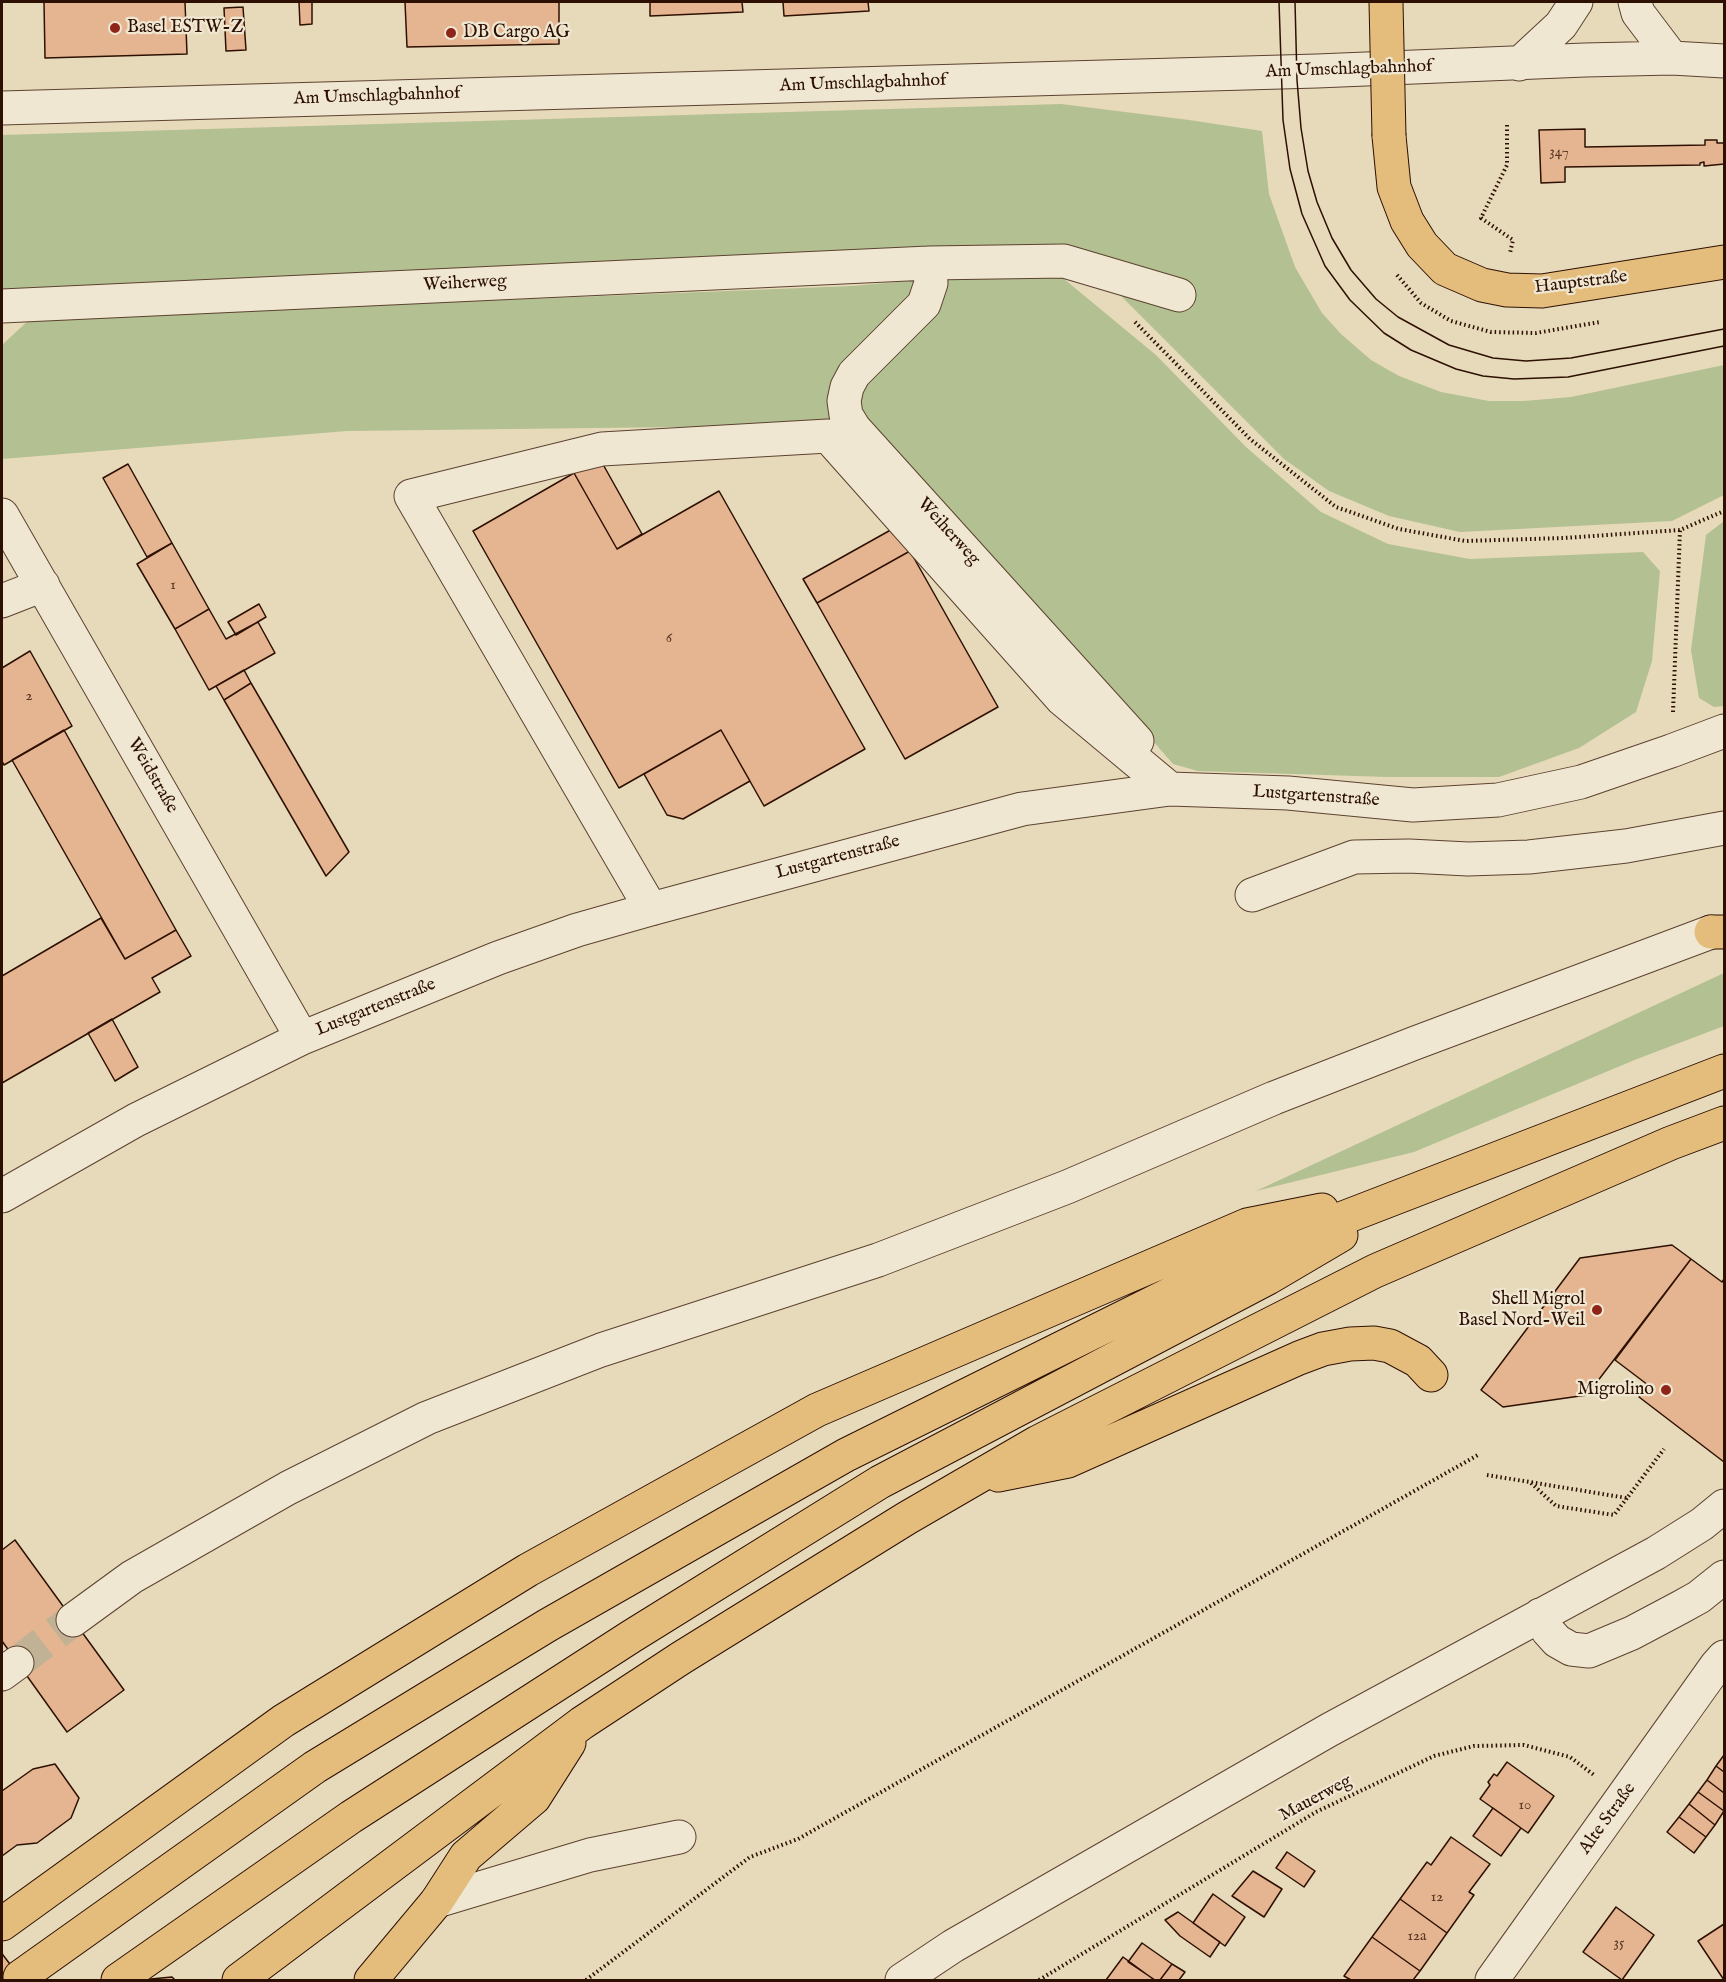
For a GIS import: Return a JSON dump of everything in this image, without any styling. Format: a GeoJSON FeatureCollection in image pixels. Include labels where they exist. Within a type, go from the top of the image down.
{"type":"FeatureCollection","features":[{"type":"Feature","properties":{"kind":"main road","name":"Hauptstraße"},"geometry":{"type":"LineString","coordinates":[[1386,2],[1389,136],[1394,187],[1407,221],[1422,245],[1445,269],[1482,285],[1507,290],[1542,291],[1725,262]]}},
{"type":"Feature","properties":{"kind":"main road"},"geometry":{"type":"LineString","coordinates":[[20,1977],[315,1767],[548,1625],[846,1455],[1255,1252],[1725,1071]]}},
{"type":"Feature","properties":{"kind":"main road"},"geometry":{"type":"LineString","coordinates":[[239,1980],[582,1724],[681,1658],[897,1524],[1038,1442],[1375,1271],[1671,1143],[1725,1123]]}},
{"type":"Feature","properties":{"kind":"main road"},"geometry":{"type":"LineString","coordinates":[[2,1924],[283,1721],[528,1570],[817,1410],[1247,1225],[1417,1190]]}},
{"type":"Feature","properties":{"kind":"main road"},"geometry":{"type":"LineString","coordinates":[[117,1980],[351,1817],[632,1636],[880,1482],[1268,1278],[1417,1190]]}},
{"type":"Feature","properties":{"kind":"main road"},"geometry":{"type":"LineString","coordinates":[[973,1480],[1068,1461],[1323,1349],[1350,1344],[1374,1343],[1390,1346],[1418,1361],[1431,1375]]}},
{"type":"Feature","properties":{"kind":"main road"},"geometry":{"type":"LineString","coordinates":[[371,1980],[437,1901],[466,1857],[534,1798],[582,1724]]}},
{"type":"Feature","properties":{"kind":"street"},"geometry":{"type":"LineString","coordinates":[[1519,64],[1561,24],[1576,2]]}},
{"type":"Feature","properties":{"kind":"street"},"geometry":{"type":"LineString","coordinates":[[1635,2],[1638,13],[1672,58]]}},
{"type":"Feature","properties":{"kind":"street","name":"Am Umschlagbahnhof"},"geometry":{"type":"LineString","coordinates":[[2,108],[1403,68],[1672,58],[1725,61]]}},
{"type":"Feature","properties":{"kind":"street","name":"Weiherweg"},"geometry":{"type":"LineString","coordinates":[[2,306],[929,263],[1064,261],[1179,295]]}},
{"type":"Feature","properties":{"kind":"street","name":"Weiherweg"},"geometry":{"type":"LineString","coordinates":[[929,263],[931,283],[924,303],[854,374],[847,387],[844,401],[846,415],[854,428],[1119,720],[1151,758],[1170,789]]}},
{"type":"Feature","properties":{"kind":"street"},"geometry":{"type":"LineString","coordinates":[[651,909],[411,496],[602,449],[828,436],[1062,699],[1170,789]]}},
{"type":"Feature","properties":{"kind":"street","name":"Weidstraße"},"geometry":{"type":"LineString","coordinates":[[2,515],[302,1038]]}},
{"type":"Feature","properties":{"kind":"street"},"geometry":{"type":"LineString","coordinates":[[2,601],[43,585]]}},
{"type":"Feature","properties":{"kind":"street","name":"Lustgartenstraße"},"geometry":{"type":"LineString","coordinates":[[2,1196],[136,1120],[302,1038],[498,958],[578,930],[651,909],[1022,809],[1170,789],[1288,793],[1413,805],[1498,800],[1581,782],[1725,731]]}},
{"type":"Feature","properties":{"kind":"street"},"geometry":{"type":"LineString","coordinates":[[1252,895],[1354,857],[1409,856],[1468,859],[1529,857],[1626,846],[1725,828]]}},
{"type":"Feature","properties":{"kind":"street"},"geometry":{"type":"LineString","coordinates":[[74,1620],[132,1577],[267,1500],[427,1418],[601,1350],[878,1260],[1068,1187],[1274,1098],[1383,1055],[1718,932]]}},
{"type":"Feature","properties":{"kind":"street"},"geometry":{"type":"LineString","coordinates":[[902,1980],[953,1946],[1329,1730],[1656,1553],[1702,1524],[1725,1506]]}},
{"type":"Feature","properties":{"kind":"street"},"geometry":{"type":"LineString","coordinates":[[1540,1615],[1545,1627],[1557,1641],[1571,1649],[1589,1651],[1632,1633],[1681,1607],[1699,1597],[1725,1577]]}},
{"type":"Feature","properties":{"kind":"street","name":"Alte Straße"},"geometry":{"type":"LineString","coordinates":[[1492,1980],[1716,1666],[1725,1657]]}},
{"type":"Feature","properties":{"kind":"street"},"geometry":{"type":"LineString","coordinates":[[437,1901],[590,1855],[679,1837]]}},
{"type":"Feature","properties":{"kind":"path"},"geometry":{"type":"LineString","coordinates":[[1507,125],[1507,165],[1480,218],[1513,240],[1509,258]]}},
{"type":"Feature","properties":{"kind":"path"},"geometry":{"type":"LineString","coordinates":[[1133,319],[1250,439],[1336,507],[1399,530],[1465,541],[1564,537],[1680,530],[1725,511]]}},
{"type":"Feature","properties":{"kind":"path"},"geometry":{"type":"LineString","coordinates":[[1671,751],[1680,530]]}},
{"type":"Feature","properties":{"kind":"path"},"geometry":{"type":"LineString","coordinates":[[1531,1482],[1556,1506],[1614,1515],[1664,1449]]}},
{"type":"Feature","properties":{"kind":"path"},"geometry":{"type":"LineString","coordinates":[[586,1980],[750,1857],[798,1839],[1478,1455]]}},
{"type":"Feature","properties":{"kind":"path"},"geometry":{"type":"LineString","coordinates":[[1487,1475],[1627,1498]]}},
{"type":"Feature","properties":{"kind":"path","name":"Mauerweg"},"geometry":{"type":"LineString","coordinates":[[1039,1980],[1316,1812],[1434,1756],[1474,1746],[1524,1745],[1570,1757],[1624,1797]]}},
{"type":"Feature","properties":{"kind":"green space"},"geometry":{"type":"Polygon","coordinates":[[[1061,104],[1262,131],[1269,194],[1295,267],[1322,313],[1341,334],[1371,360],[1399,376],[1441,392],[1489,401],[1524,401],[1571,397],[1724,365],[1724,495],[1672,521],[1460,532],[1389,516],[1329,491],[1284,459],[1107,282],[1064,261],[2,306],[2,135],[1061,104]]]}},
{"type":"Feature","properties":{"kind":"green space"},"geometry":{"type":"Polygon","coordinates":[[[1014,272],[1058,274],[1156,355],[1246,447],[1321,512],[1388,544],[1470,559],[1643,552],[1660,571],[1652,661],[1636,712],[1579,748],[1499,777],[1387,777],[1198,771],[1173,764],[1104,685],[842,425],[347,431],[2,459],[2,345],[31,318],[851,286],[1014,272]]]}},
{"type":"Feature","properties":{"kind":"green space"},"geometry":{"type":"Polygon","coordinates":[[[1724,521],[1724,706],[1714,707],[1699,698],[1691,650],[1706,535],[1724,521]]]}},
{"type":"Feature","properties":{"kind":"green space"},"geometry":{"type":"Polygon","coordinates":[[[1724,973],[1724,1026],[1637,1059],[1414,1152],[1256,1191],[1724,973]]]}},
{"type":"Feature","properties":{"kind":"building","name":"Basel ESTW-Z"},"geometry":{"type":"Polygon","coordinates":[[[44,2],[185,2],[187,54],[45,58],[44,2]]]}},
{"type":"Feature","properties":{"kind":"building"},"geometry":{"type":"Polygon","coordinates":[[[299,2],[312,2],[312,24],[300,25],[299,2]]]}},
{"type":"Feature","properties":{"kind":"building"},"geometry":{"type":"Polygon","coordinates":[[[405,2],[559,2],[559,44],[407,47],[405,2]]]}},
{"type":"Feature","properties":{"kind":"building"},"geometry":{"type":"Polygon","coordinates":[[[650,2],[742,2],[743,12],[650,16],[650,2]]]}},
{"type":"Feature","properties":{"kind":"building"},"geometry":{"type":"Polygon","coordinates":[[[783,2],[868,2],[869,11],[784,16],[783,2]]]}},
{"type":"Feature","properties":{"kind":"building"},"geometry":{"type":"Polygon","coordinates":[[[243,7],[246,50],[226,51],[224,8],[243,7]]]}},
{"type":"Feature","properties":{"kind":"building"},"geometry":{"type":"Polygon","coordinates":[[[1585,129],[1585,147],[1705,145],[1705,140],[1717,140],[1717,143],[1724,143],[1724,164],[1704,166],[1704,162],[1700,165],[1565,167],[1565,182],[1541,183],[1539,130],[1585,129]]]}},
{"type":"Feature","properties":{"kind":"building"},"geometry":{"type":"Polygon","coordinates":[[[600,459],[642,534],[617,549],[574,473],[600,459]]]}},
{"type":"Feature","properties":{"kind":"building"},"geometry":{"type":"Polygon","coordinates":[[[128,464],[172,543],[147,557],[103,478],[128,464]]]}},
{"type":"Feature","properties":{"kind":"building"},"geometry":{"type":"Polygon","coordinates":[[[574,473],[617,549],[719,491],[865,749],[764,806],[721,730],[619,788],[473,531],[574,473]]]}},
{"type":"Feature","properties":{"kind":"building"},"geometry":{"type":"Polygon","coordinates":[[[896,527],[910,551],[817,603],[803,579],[896,527]]]}},
{"type":"Feature","properties":{"kind":"building"},"geometry":{"type":"Polygon","coordinates":[[[172,543],[209,609],[175,629],[137,564],[172,543]]]}},
{"type":"Feature","properties":{"kind":"building"},"geometry":{"type":"Polygon","coordinates":[[[910,551],[998,707],[905,759],[817,603],[910,551]]]}},
{"type":"Feature","properties":{"kind":"building"},"geometry":{"type":"Polygon","coordinates":[[[259,604],[266,617],[236,635],[228,622],[259,604]]]}},
{"type":"Feature","properties":{"kind":"building"},"geometry":{"type":"Polygon","coordinates":[[[209,609],[226,639],[258,622],[275,653],[209,690],[175,629],[209,609]]]}},
{"type":"Feature","properties":{"kind":"building"},"geometry":{"type":"Polygon","coordinates":[[[30,651],[72,726],[4,765],[2,761],[2,668],[30,651]]]}},
{"type":"Feature","properties":{"kind":"building"},"geometry":{"type":"Polygon","coordinates":[[[244,670],[251,683],[224,700],[216,686],[244,670]]]}},
{"type":"Feature","properties":{"kind":"building"},"geometry":{"type":"Polygon","coordinates":[[[251,683],[349,852],[326,876],[224,700],[251,683]]]}},
{"type":"Feature","properties":{"kind":"building"},"geometry":{"type":"Polygon","coordinates":[[[64,730],[176,930],[125,959],[12,760],[64,730]]]}},
{"type":"Feature","properties":{"kind":"building"},"geometry":{"type":"Polygon","coordinates":[[[721,730],[750,781],[683,819],[667,815],[644,774],[721,730]]]}},
{"type":"Feature","properties":{"kind":"building"},"geometry":{"type":"Polygon","coordinates":[[[101,918],[125,959],[176,930],[191,956],[152,978],[160,992],[2,1083],[2,976],[101,918]]]}},
{"type":"Feature","properties":{"kind":"building"},"geometry":{"type":"Polygon","coordinates":[[[112,1019],[138,1067],[115,1081],[88,1033],[112,1019]]]}},
{"type":"Feature","properties":{"kind":"building","name":"Shell Migrol Basel Nord-Weil"},"geometry":{"type":"Polygon","coordinates":[[[1672,1245],[1691,1259],[1587,1395],[1503,1407],[1481,1390],[1580,1258],[1672,1245]]]}},
{"type":"Feature","properties":{"kind":"building"},"geometry":{"type":"Polygon","coordinates":[[[1691,1259],[1722,1282],[1724,1279],[1724,1462],[1639,1397],[1648,1385],[1615,1360],[1691,1259]]]}},
{"type":"Feature","properties":{"kind":"building"},"geometry":{"type":"Polygon","coordinates":[[[15,1540],[124,1690],[67,1732],[2,1641],[2,1550],[15,1540]]]}},
{"type":"Feature","properties":{"kind":"building"},"geometry":{"type":"Polygon","coordinates":[[[1724,1755],[1724,1772],[1716,1766],[1724,1755]]]}},
{"type":"Feature","properties":{"kind":"building"},"geometry":{"type":"Polygon","coordinates":[[[1507,1762],[1554,1796],[1528,1833],[1480,1799],[1490,1785],[1488,1782],[1494,1774],[1497,1776],[1507,1762]]]}},
{"type":"Feature","properties":{"kind":"building"},"geometry":{"type":"Polygon","coordinates":[[[55,1764],[79,1798],[71,1818],[37,1843],[17,1845],[2,1856],[2,1791],[33,1769],[55,1764]]]}},
{"type":"Feature","properties":{"kind":"building"},"geometry":{"type":"Polygon","coordinates":[[[1716,1766],[1724,1772],[1724,1793],[1707,1780],[1716,1766]]]}},
{"type":"Feature","properties":{"kind":"building"},"geometry":{"type":"Polygon","coordinates":[[[1707,1780],[1724,1793],[1724,1811],[1698,1792],[1707,1780]]]}},
{"type":"Feature","properties":{"kind":"building"},"geometry":{"type":"Polygon","coordinates":[[[1698,1792],[1724,1811],[1715,1825],[1689,1804],[1698,1792]]]}},
{"type":"Feature","properties":{"kind":"building"},"geometry":{"type":"Polygon","coordinates":[[[1689,1804],[1715,1825],[1706,1837],[1679,1817],[1689,1804]]]}},
{"type":"Feature","properties":{"kind":"building"},"geometry":{"type":"Polygon","coordinates":[[[1493,1808],[1521,1828],[1501,1856],[1473,1836],[1493,1808]]]}},
{"type":"Feature","properties":{"kind":"building"},"geometry":{"type":"Polygon","coordinates":[[[1679,1817],[1706,1837],[1694,1853],[1667,1832],[1679,1817]]]}},
{"type":"Feature","properties":{"kind":"building"},"geometry":{"type":"Polygon","coordinates":[[[1451,1837],[1490,1864],[1469,1892],[1474,1895],[1447,1933],[1400,1899],[1427,1862],[1431,1865],[1451,1837]]]}},
{"type":"Feature","properties":{"kind":"building"},"geometry":{"type":"Polygon","coordinates":[[[1287,1852],[1315,1871],[1304,1887],[1276,1868],[1287,1852]]]}},
{"type":"Feature","properties":{"kind":"building"},"geometry":{"type":"Polygon","coordinates":[[[1253,1871],[1282,1889],[1264,1917],[1232,1896],[1253,1871]]]}},
{"type":"Feature","properties":{"kind":"building"},"geometry":{"type":"Polygon","coordinates":[[[1213,1894],[1245,1917],[1225,1946],[1193,1923],[1213,1894]]]}},
{"type":"Feature","properties":{"kind":"building"},"geometry":{"type":"Polygon","coordinates":[[[1400,1899],[1447,1933],[1420,1971],[1372,1937],[1400,1899]]]}},
{"type":"Feature","properties":{"kind":"building"},"geometry":{"type":"Polygon","coordinates":[[[1616,1907],[1654,1935],[1622,1980],[1583,1952],[1616,1907]]]}},
{"type":"Feature","properties":{"kind":"building"},"geometry":{"type":"Polygon","coordinates":[[[1178,1912],[1220,1942],[1210,1957],[1180,1936],[1165,1920],[1178,1912]]]}},
{"type":"Feature","properties":{"kind":"building"},"geometry":{"type":"Polygon","coordinates":[[[1724,1924],[1724,1980],[1698,1941],[1724,1924]]]}},
{"type":"Feature","properties":{"kind":"building"},"geometry":{"type":"Polygon","coordinates":[[[1372,1937],[1420,1971],[1413,1980],[1351,1980],[1344,1976],[1372,1937]]]}},
{"type":"Feature","properties":{"kind":"building"},"geometry":{"type":"Polygon","coordinates":[[[1142,1943],[1172,1964],[1160,1980],[1155,1980],[1128,1962],[1142,1943]]]}},
{"type":"Feature","properties":{"kind":"building"},"geometry":{"type":"Polygon","coordinates":[[[2,1953],[3,1955],[22,1980],[2,1980],[2,1953]]]}},
{"type":"Feature","properties":{"kind":"building"},"geometry":{"type":"Polygon","coordinates":[[[1123,1957],[1153,1979],[1106,1980],[1123,1957]]]}},
{"type":"Feature","properties":{"kind":"building"},"geometry":{"type":"Polygon","coordinates":[[[1172,1964],[1185,1972],[1179,1980],[1160,1980],[1172,1964]]]}},
{"type":"Feature","properties":{"kind":"building"},"geometry":{"type":"Polygon","coordinates":[[[172,1977],[175,1980],[150,1980],[151,1979],[172,1977]]]}},
{"type":"Feature","properties":{"kind":"tunnel"},"geometry":{"type":"LineString","coordinates":[[17,1663],[73,1620]]}},
{"type":"Feature","properties":{"kind":"tram line"},"geometry":{"type":"LineString","coordinates":[[1279,2],[1283,120],[1290,169],[1302,214],[1325,266],[1350,300],[1384,333],[1411,350],[1456,369],[1483,376],[1514,379],[1568,377],[1724,346]]}},
{"type":"Feature","properties":{"kind":"tram line"},"geometry":{"type":"LineString","coordinates":[[1295,2],[1301,128],[1308,171],[1317,202],[1332,238],[1351,270],[1376,299],[1398,317],[1449,345],[1493,358],[1526,361],[1571,358],[1724,329]]}},
{"type":"Feature","properties":{"kind":"place","name":"Basel ESTW-Z"},"geometry":{"type":"Point","coordinates":[115,28]}},
{"type":"Feature","properties":{"kind":"place","name":"DB Cargo AG"},"geometry":{"type":"Point","coordinates":[451,33]}},
{"type":"Feature","properties":{"kind":"place","name":"Shell Migrol Basel Nord-Weil"},"geometry":{"type":"Point","coordinates":[1597,1310]}},
{"type":"Feature","properties":{"kind":"place","name":"Migrolino"},"geometry":{"type":"Point","coordinates":[1666,1390]}}]}
